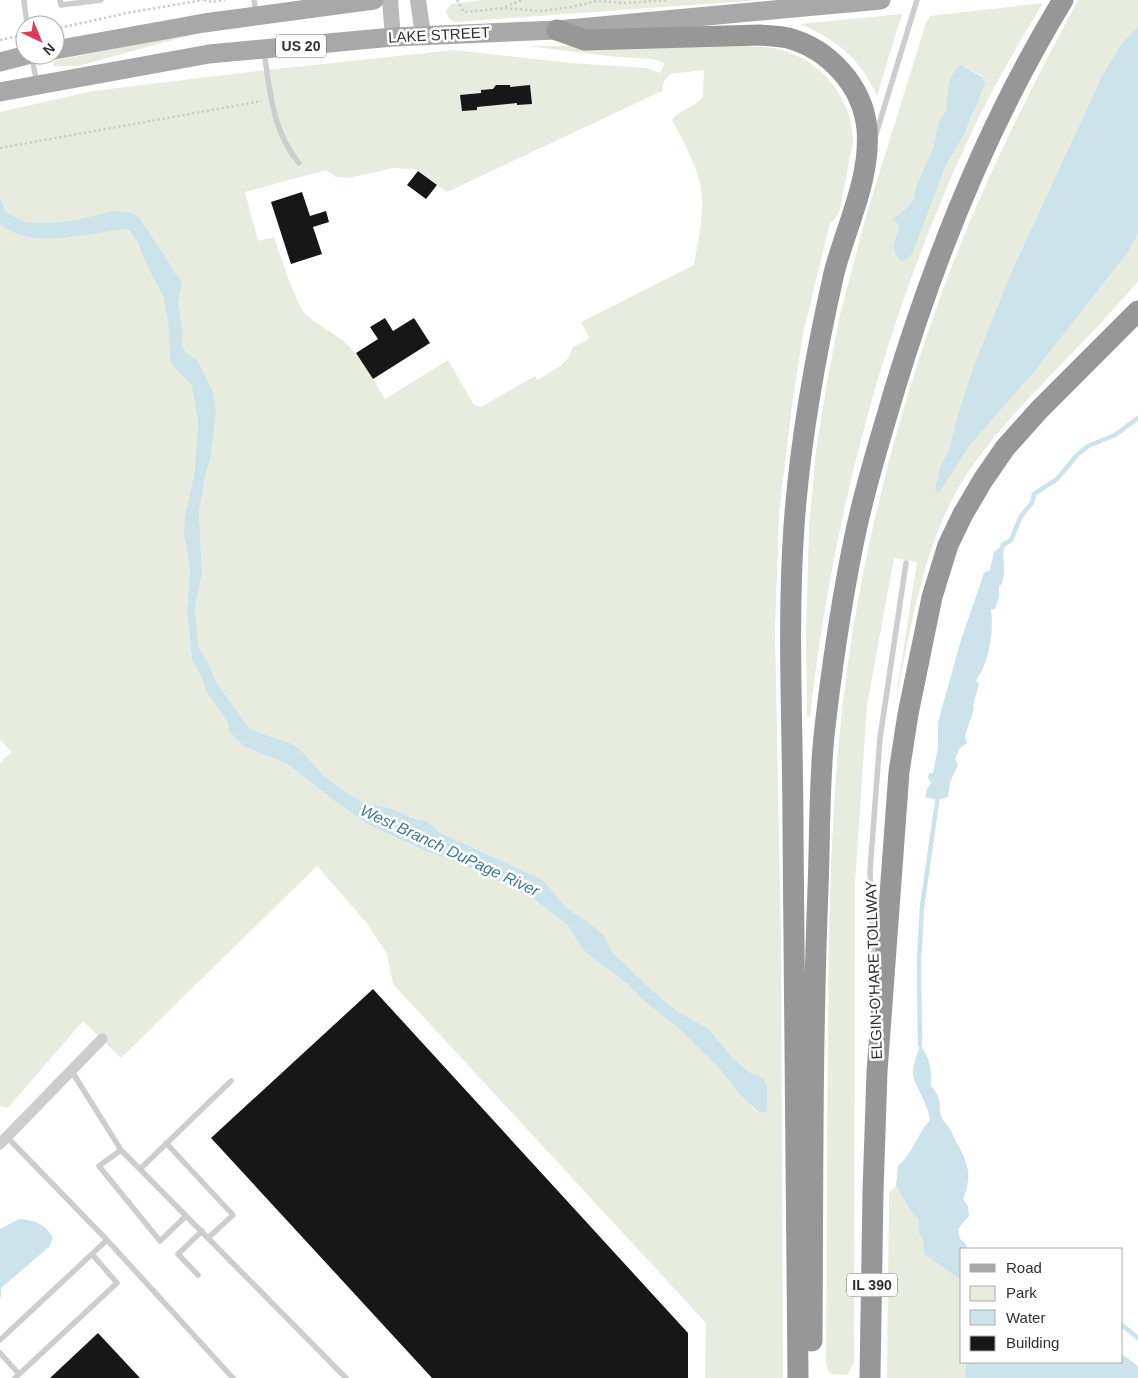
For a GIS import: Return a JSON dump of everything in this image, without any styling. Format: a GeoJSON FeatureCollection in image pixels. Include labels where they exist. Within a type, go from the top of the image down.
{"type":"FeatureCollection","features":[{"type":"Feature","properties":{"kind":"highway"},"geometry":{"type":"LineString","coordinates":[[812,1378],[814,991],[824,740],[833,658],[852,547],[870,474],[914,327],[959,206],[995,124],[1063,0]]}},
{"type":"Feature","properties":{"kind":"highway"},"geometry":{"type":"LineString","coordinates":[[557,30],[585,40],[760,35],[787,38],[809,46],[832,61],[847,77],[860,100],[867,126],[866,165],[835,270],[814,364],[802,435],[790,589],[798,1378]]}},
{"type":"Feature","properties":{"kind":"highway"},"geometry":{"type":"LineString","coordinates":[[877,1072],[899,772],[908,714],[932,597],[948,544],[983,480],[1005,448],[1039,410],[1138,311]]}},
{"type":"Feature","properties":{"kind":"highway","name":"ELGIN-O'HARE TOLLWAY"},"geometry":{"type":"LineString","coordinates":[[870,1378],[877,1072]]}},
{"type":"Feature","properties":{"kind":"main road","name":"US 20"},"geometry":{"type":"LineString","coordinates":[[65,48],[204,23],[255,8],[374,0]]}},
{"type":"Feature","properties":{"kind":"main road"},"geometry":{"type":"LineString","coordinates":[[390,0],[393,37]]}},
{"type":"Feature","properties":{"kind":"main road"},"geometry":{"type":"LineString","coordinates":[[418,0],[423,35]]}},
{"type":"Feature","properties":{"kind":"main road","name":"LAKE STREET"},"geometry":{"type":"LineString","coordinates":[[0,92],[206,54],[393,37],[557,30],[881,0]]}},
{"type":"Feature","properties":{"kind":"main road"},"geometry":{"type":"LineString","coordinates":[[0,62],[15,58]]}},
{"type":"Feature","properties":{"kind":"street"},"geometry":{"type":"LineString","coordinates":[[2,1137],[102,1039]]}},
{"type":"Feature","properties":{"kind":"lane"},"geometry":{"type":"LineString","coordinates":[[24,0],[26,15]]}},
{"type":"Feature","properties":{"kind":"lane"},"geometry":{"type":"LineString","coordinates":[[60,0],[61,5],[101,0]]}},
{"type":"Feature","properties":{"kind":"lane"},"geometry":{"type":"LineString","coordinates":[[866,165],[917,0]]}},
{"type":"Feature","properties":{"kind":"lane"},"geometry":{"type":"LineString","coordinates":[[264,49],[275,118],[290,152],[299,163]]}},
{"type":"Feature","properties":{"kind":"lane"},"geometry":{"type":"LineString","coordinates":[[33,65],[37,84]]}},
{"type":"Feature","properties":{"kind":"lane","name":"ELGIN-O'HARE TOLLWAY"},"geometry":{"type":"LineString","coordinates":[[874,986],[870,871],[876,786],[880,738],[906,563]]}},
{"type":"Feature","properties":{"kind":"lane","name":"ELGIN-O'HARE TOLLWAY"},"geometry":{"type":"LineString","coordinates":[[875,1005],[877,1072]]}},
{"type":"Feature","properties":{"kind":"lane"},"geometry":{"type":"LineString","coordinates":[[72,1070],[121,1150],[346,1378]]}},
{"type":"Feature","properties":{"kind":"lane"},"geometry":{"type":"LineString","coordinates":[[140,1169],[231,1081]]}},
{"type":"Feature","properties":{"kind":"lane"},"geometry":{"type":"LineString","coordinates":[[2,1137],[107,1240],[233,1378]]}},
{"type":"Feature","properties":{"kind":"lane"},"geometry":{"type":"LineString","coordinates":[[166,1143],[233,1215],[208,1238]]}},
{"type":"Feature","properties":{"kind":"lane"},"geometry":{"type":"LineString","coordinates":[[121,1150],[99,1166],[160,1241],[186,1216]]}},
{"type":"Feature","properties":{"kind":"lane"},"geometry":{"type":"LineString","coordinates":[[198,1275],[178,1254],[202,1232]]}},
{"type":"Feature","properties":{"kind":"lane"},"geometry":{"type":"LineString","coordinates":[[0,1340],[107,1240]]}},
{"type":"Feature","properties":{"kind":"lane"},"geometry":{"type":"LineString","coordinates":[[0,1353],[17,1376],[117,1283],[92,1254]]}},
{"type":"Feature","properties":{"kind":"path"},"geometry":{"type":"LineString","coordinates":[[65,27],[126,13],[204,0],[212,2],[225,0]]}},
{"type":"Feature","properties":{"kind":"path"},"geometry":{"type":"LineString","coordinates":[[457,0],[464,12],[504,8],[542,11],[598,1],[626,3],[668,0]]}},
{"type":"Feature","properties":{"kind":"path"},"geometry":{"type":"LineString","coordinates":[[504,8],[522,0]]}},
{"type":"Feature","properties":{"kind":"path"},"geometry":{"type":"LineString","coordinates":[[0,40],[15,37]]}},
{"type":"Feature","properties":{"kind":"path"},"geometry":{"type":"LineString","coordinates":[[0,148],[272,99]]}},
{"type":"Feature","properties":{"kind":"green space"},"geometry":{"type":"Polygon","coordinates":[[[482,0],[760,0],[456,22],[448,16],[446,10],[451,4],[482,0]]]}},
{"type":"Feature","properties":{"kind":"green space"},"geometry":{"type":"Polygon","coordinates":[[[1078,0],[1138,0],[1138,28],[1121,44],[1102,76],[1010,275],[972,370],[955,424],[950,447],[940,467],[940,492],[970,445],[1035,371],[1128,252],[1138,234],[1138,282],[1009,420],[964,478],[943,519],[933,544],[911,624],[895,705],[917,562],[894,558],[867,705],[855,884],[854,1363],[847,1375],[832,1374],[828,1371],[826,1363],[830,883],[835,784],[845,685],[860,590],[880,497],[905,403],[951,268],[1010,132],[1078,0]]]}},
{"type":"Feature","properties":{"kind":"green space"},"geometry":{"type":"Polygon","coordinates":[[[1043,3],[1009,60],[978,119],[946,190],[917,262],[891,336],[869,411],[833,563],[810,717],[807,717],[806,635],[809,527],[816,451],[827,382],[840,315],[865,219],[926,23],[930,16],[1043,3]],[[961,65],[946,111],[939,121],[933,148],[916,186],[913,201],[892,219],[899,226],[894,240],[924,219],[946,165],[964,135],[973,114],[982,76],[961,65]]]}},
{"type":"Feature","properties":{"kind":"green space"},"geometry":{"type":"Polygon","coordinates":[[[902,14],[877,96],[863,71],[846,52],[825,36],[800,24],[902,14]]]}},
{"type":"Feature","properties":{"kind":"green space"},"geometry":{"type":"Polygon","coordinates":[[[202,32],[78,66],[54,66],[65,65],[65,59],[202,32]]]}},
{"type":"Feature","properties":{"kind":"green space"},"geometry":{"type":"Polygon","coordinates":[[[527,46],[747,46],[774,48],[805,60],[830,80],[839,93],[851,123],[853,146],[840,209],[835,219],[830,223],[803,334],[779,513],[775,631],[781,939],[783,1378],[705,1378],[706,1323],[393,984],[387,954],[366,922],[317,866],[121,1058],[83,1021],[12,1103],[7,1108],[0,1106],[0,763],[11,752],[0,740],[0,225],[14,233],[45,239],[126,229],[137,241],[149,270],[163,296],[168,321],[170,361],[176,370],[191,384],[198,422],[188,551],[190,567],[187,611],[192,660],[206,691],[228,723],[269,757],[289,765],[333,800],[369,825],[421,849],[471,868],[533,898],[567,925],[585,952],[627,984],[644,1001],[677,1027],[717,1066],[742,1097],[759,1113],[767,1111],[763,1078],[749,1072],[733,1058],[709,1029],[677,1011],[653,991],[611,951],[605,936],[566,907],[543,880],[441,833],[427,821],[415,819],[390,808],[368,804],[352,796],[324,776],[301,750],[293,744],[250,729],[216,682],[206,658],[199,649],[195,609],[202,573],[199,511],[211,456],[216,414],[197,360],[186,353],[182,345],[183,331],[178,301],[181,283],[139,217],[35,223],[24,221],[6,212],[0,197],[0,112],[93,91],[454,50],[571,63],[646,68],[660,73],[665,63],[652,59],[618,57],[527,46]],[[704,70],[670,74],[664,81],[662,91],[447,192],[416,169],[393,168],[348,178],[336,177],[326,170],[245,192],[258,241],[274,237],[292,287],[304,312],[312,320],[349,346],[366,368],[385,399],[448,360],[474,405],[481,407],[535,376],[538,380],[560,366],[568,358],[573,347],[589,337],[581,322],[694,265],[702,217],[701,188],[693,162],[672,120],[703,97],[704,70]]]}},
{"type":"Feature","properties":{"kind":"green space"},"geometry":{"type":"Polygon","coordinates":[[[896,1186],[910,1210],[919,1220],[918,1232],[923,1240],[924,1254],[960,1280],[960,1363],[966,1363],[965,1378],[887,1378],[889,1193],[896,1186]]]}},
{"type":"Feature","properties":{"kind":"water"},"geometry":{"type":"Polygon","coordinates":[[[1137,28],[1138,234],[1128,252],[1035,371],[970,445],[940,492],[935,491],[940,467],[950,447],[955,424],[972,370],[1010,275],[1102,76],[1121,44],[1137,28]]]}},
{"type":"Feature","properties":{"kind":"water"},"geometry":{"type":"Polygon","coordinates":[[[961,65],[982,77],[985,83],[964,135],[946,165],[912,254],[901,261],[894,249],[899,226],[892,219],[913,201],[916,186],[933,148],[939,121],[946,111],[949,83],[954,71],[961,65]]]}},
{"type":"Feature","properties":{"kind":"water"},"geometry":{"type":"Polygon","coordinates":[[[0,197],[6,212],[24,221],[35,223],[81,219],[113,211],[129,212],[139,217],[182,283],[178,301],[183,331],[182,345],[186,353],[197,360],[205,375],[214,395],[216,414],[211,456],[199,511],[202,573],[195,609],[199,649],[206,658],[216,682],[250,729],[293,744],[301,750],[324,776],[352,796],[368,804],[390,808],[415,819],[427,821],[441,833],[543,880],[566,907],[605,936],[611,951],[653,991],[677,1011],[709,1029],[733,1058],[749,1072],[763,1078],[767,1086],[767,1111],[760,1113],[742,1097],[717,1066],[677,1027],[644,1001],[627,984],[585,952],[567,925],[533,898],[471,868],[421,849],[369,825],[333,800],[289,765],[244,746],[229,731],[228,723],[206,691],[192,660],[187,611],[190,567],[184,535],[185,516],[194,476],[198,422],[191,384],[176,370],[170,361],[168,321],[163,296],[149,270],[137,241],[127,229],[62,238],[45,239],[29,237],[14,233],[0,225],[0,197]]]}},
{"type":"Feature","properties":{"kind":"water"},"geometry":{"type":"Polygon","coordinates":[[[1003,545],[1004,571],[1002,584],[999,586],[999,597],[995,609],[991,610],[990,646],[984,665],[976,680],[979,684],[973,705],[974,709],[965,736],[967,743],[959,749],[955,759],[958,765],[950,782],[948,797],[937,800],[925,797],[931,783],[928,778],[929,773],[933,773],[938,747],[938,722],[961,640],[984,573],[990,570],[994,552],[1003,545]]]}},
{"type":"Feature","properties":{"kind":"water"},"geometry":{"type":"Polygon","coordinates":[[[920,1045],[928,1059],[931,1070],[931,1086],[938,1095],[942,1118],[950,1129],[968,1171],[967,1188],[963,1199],[968,1206],[969,1216],[958,1229],[960,1239],[966,1244],[967,1248],[960,1248],[960,1280],[924,1254],[923,1240],[918,1232],[919,1220],[910,1210],[896,1186],[898,1166],[908,1155],[930,1120],[927,1108],[913,1076],[920,1045]]]}},
{"type":"Feature","properties":{"kind":"water"},"geometry":{"type":"Polygon","coordinates":[[[19,1219],[30,1220],[43,1226],[53,1238],[49,1247],[1,1288],[0,1297],[0,1229],[19,1219]]]}},
{"type":"Feature","properties":{"kind":"water"},"geometry":{"type":"Polygon","coordinates":[[[1123,1355],[1138,1366],[1138,1378],[965,1378],[966,1363],[1123,1363],[1123,1355]]]}},
{"type":"Feature","properties":{"kind":"building"},"geometry":{"type":"Polygon","coordinates":[[[496,85],[510,85],[510,87],[530,85],[532,104],[517,105],[517,103],[477,107],[477,110],[462,111],[460,95],[481,93],[481,90],[493,89],[496,85]]]}},
{"type":"Feature","properties":{"kind":"building"},"geometry":{"type":"Polygon","coordinates":[[[418,171],[437,185],[426,199],[407,185],[418,171]]]}},
{"type":"Feature","properties":{"kind":"building"},"geometry":{"type":"Polygon","coordinates":[[[302,192],[310,216],[326,211],[329,222],[313,227],[322,254],[291,264],[271,202],[302,192]]]}},
{"type":"Feature","properties":{"kind":"building"},"geometry":{"type":"Polygon","coordinates":[[[385,318],[393,331],[414,318],[430,343],[373,379],[356,353],[378,339],[370,327],[385,318]]]}},
{"type":"Feature","properties":{"kind":"building"},"geometry":{"type":"Polygon","coordinates":[[[373,989],[688,1333],[688,1378],[432,1378],[211,1138],[373,989]]]}},
{"type":"Feature","properties":{"kind":"building"},"geometry":{"type":"Polygon","coordinates":[[[98,1333],[140,1378],[50,1378],[98,1333]]]}},
{"type":"Feature","properties":{"kind":"waterway"},"geometry":{"type":"LineString","coordinates":[[1001,551],[1003,545],[1011,540],[1021,516],[1032,503],[1034,494],[1057,479],[1077,455],[1088,446],[1115,435],[1138,418]]}},
{"type":"Feature","properties":{"kind":"waterway"},"geometry":{"type":"LineString","coordinates":[[920,1045],[919,961],[922,907],[938,795]]}},
{"type":"Feature","properties":{"kind":"waterway","name":"West Branch DuPage River"},"geometry":{"type":"LineString","coordinates":[[1123,1326],[1138,1338]]}}]}
